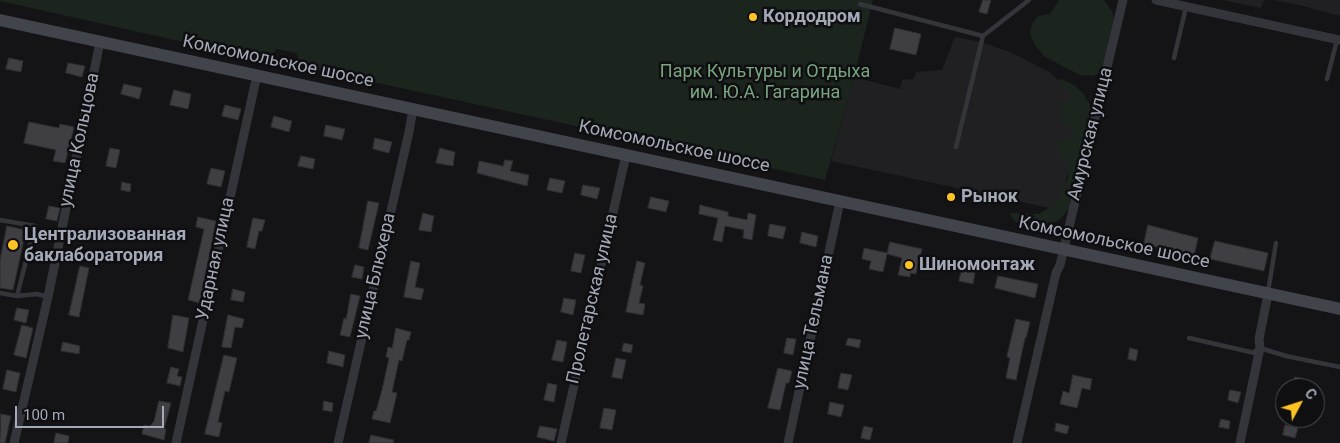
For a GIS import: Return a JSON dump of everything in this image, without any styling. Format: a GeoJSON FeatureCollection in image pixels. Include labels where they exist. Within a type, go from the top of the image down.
{"type":"FeatureCollection","features":[{"type":"Feature","properties":{"kind":"main road","name":"Комсомольское шоссе"},"geometry":{"type":"LineString","coordinates":[[0,20],[1340,309]]}},
{"type":"Feature","properties":{"kind":"street","name":"Амурская улица"},"geometry":{"type":"LineString","coordinates":[[1017,443],[1123,0]]}},
{"type":"Feature","properties":{"kind":"street"},"geometry":{"type":"LineString","coordinates":[[1156,0],[1338,40]]}},
{"type":"Feature","properties":{"kind":"street","name":"улица Кольцова"},"geometry":{"type":"LineString","coordinates":[[14,443],[48,297],[100,42]]}},
{"type":"Feature","properties":{"kind":"street","name":"Ударная улица"},"geometry":{"type":"LineString","coordinates":[[176,443],[257,75]]}},
{"type":"Feature","properties":{"kind":"street","name":"улица Блюхера"},"geometry":{"type":"LineString","coordinates":[[338,443],[413,109]]}},
{"type":"Feature","properties":{"kind":"street","name":"Пролетарская улица"},"geometry":{"type":"LineString","coordinates":[[561,443],[626,155]]}},
{"type":"Feature","properties":{"kind":"street","name":"улица Тельмана"},"geometry":{"type":"LineString","coordinates":[[788,443],[840,201]]}},
{"type":"Feature","properties":{"kind":"street"},"geometry":{"type":"LineString","coordinates":[[1240,443],[1260,348],[1259,339],[1268,294]]}},
{"type":"Feature","properties":{"kind":"lane"},"geometry":{"type":"LineString","coordinates":[[956,148],[983,36],[1029,0]]}},
{"type":"Feature","properties":{"kind":"lane"},"geometry":{"type":"LineString","coordinates":[[860,4],[983,36]]}},
{"type":"Feature","properties":{"kind":"lane"},"geometry":{"type":"LineString","coordinates":[[1174,58],[1186,7]]}},
{"type":"Feature","properties":{"kind":"lane"},"geometry":{"type":"LineString","coordinates":[[1328,79],[1338,40]]}},
{"type":"Feature","properties":{"kind":"lane"},"geometry":{"type":"LineString","coordinates":[[0,220],[35,226],[17,296]]}},
{"type":"Feature","properties":{"kind":"lane"},"geometry":{"type":"LineString","coordinates":[[1268,294],[1276,243]]}},
{"type":"Feature","properties":{"kind":"lane"},"geometry":{"type":"LineString","coordinates":[[0,293],[17,296],[37,294],[48,297]]}},
{"type":"Feature","properties":{"kind":"lane"},"geometry":{"type":"LineString","coordinates":[[1189,338],[1255,353],[1259,339]]}},
{"type":"Feature","properties":{"kind":"lane"},"geometry":{"type":"LineString","coordinates":[[1260,348],[1286,356],[1340,367]]}},
{"type":"Feature","properties":{"kind":"shaded area"},"geometry":{"type":"Polygon","coordinates":[[[1223,0],[1264,0],[1261,8],[1223,0]]]}},
{"type":"Feature","properties":{"kind":"shaded area"},"geometry":{"type":"Polygon","coordinates":[[[1274,0],[1340,0],[1340,16],[1299,5],[1274,0]]]}},
{"type":"Feature","properties":{"kind":"shaded area"},"geometry":{"type":"Polygon","coordinates":[[[955,37],[981,42],[1010,52],[1049,72],[1083,104],[1059,210],[831,161],[854,77],[900,89],[902,80],[914,79],[916,72],[942,70],[955,37]]]}},
{"type":"Feature","properties":{"kind":"green space","name":"Парк Культуры и Отдыха им. Ю.А. Гагарина"},"geometry":{"type":"Polygon","coordinates":[[[0,0],[873,0],[825,180],[299,66],[297,53],[276,49],[269,61],[0,0]]]}},
{"type":"Feature","properties":{"kind":"green space"},"geometry":{"type":"Polygon","coordinates":[[[1059,0],[1104,0],[1112,11],[1114,18],[1103,70],[1094,76],[1080,75],[1045,57],[1035,45],[1030,33],[1032,24],[1038,16],[1050,14],[1059,0]]]}},
{"type":"Feature","properties":{"kind":"green space"},"geometry":{"type":"Polygon","coordinates":[[[1060,79],[1071,83],[1080,90],[1087,99],[1091,109],[1069,209],[1052,223],[1023,224],[1016,222],[1010,213],[1039,214],[1056,203],[1068,178],[1066,160],[1058,154],[1058,144],[1066,138],[1071,139],[1073,127],[1065,125],[1061,116],[1061,108],[1064,101],[1071,99],[1072,96],[1058,82],[1060,79]]]}},
{"type":"Feature","properties":{"kind":"building"},"geometry":{"type":"Polygon","coordinates":[[[983,0],[991,0],[987,14],[979,12],[983,0]]]}},
{"type":"Feature","properties":{"kind":"building"},"geometry":{"type":"Polygon","coordinates":[[[895,28],[921,34],[916,55],[890,49],[895,28]]]}},
{"type":"Feature","properties":{"kind":"building"},"geometry":{"type":"Polygon","coordinates":[[[9,58],[23,61],[21,72],[6,69],[9,58]]]}},
{"type":"Feature","properties":{"kind":"building"},"geometry":{"type":"Polygon","coordinates":[[[68,63],[85,66],[82,77],[66,73],[68,63]]]}},
{"type":"Feature","properties":{"kind":"building"},"geometry":{"type":"Polygon","coordinates":[[[124,84],[142,88],[139,99],[121,94],[124,84]]]}},
{"type":"Feature","properties":{"kind":"building"},"geometry":{"type":"Polygon","coordinates":[[[174,90],[191,94],[188,109],[170,105],[174,90]]]}},
{"type":"Feature","properties":{"kind":"building"},"geometry":{"type":"Polygon","coordinates":[[[225,105],[241,109],[238,120],[222,116],[225,105]]]}},
{"type":"Feature","properties":{"kind":"building"},"geometry":{"type":"Polygon","coordinates":[[[274,116],[292,121],[289,132],[271,127],[274,116]]]}},
{"type":"Feature","properties":{"kind":"building"},"geometry":{"type":"Polygon","coordinates":[[[29,122],[59,128],[60,124],[74,127],[65,163],[53,161],[56,150],[24,143],[29,122]]]}},
{"type":"Feature","properties":{"kind":"building"},"geometry":{"type":"Polygon","coordinates":[[[326,125],[345,129],[342,140],[324,136],[326,125]]]}},
{"type":"Feature","properties":{"kind":"building"},"geometry":{"type":"Polygon","coordinates":[[[375,138],[392,142],[389,153],[373,149],[375,138]]]}},
{"type":"Feature","properties":{"kind":"building"},"geometry":{"type":"Polygon","coordinates":[[[110,148],[120,150],[116,168],[106,166],[110,148]]]}},
{"type":"Feature","properties":{"kind":"building"},"geometry":{"type":"Polygon","coordinates":[[[440,148],[455,152],[453,166],[436,163],[440,148]]]}},
{"type":"Feature","properties":{"kind":"building"},"geometry":{"type":"Polygon","coordinates":[[[301,156],[315,159],[313,169],[298,166],[301,156]]]}},
{"type":"Feature","properties":{"kind":"building"},"geometry":{"type":"Polygon","coordinates":[[[505,160],[513,161],[510,171],[529,175],[527,186],[477,173],[479,161],[503,166],[505,160]]]}},
{"type":"Feature","properties":{"kind":"building"},"geometry":{"type":"Polygon","coordinates":[[[211,168],[225,171],[221,187],[207,184],[211,168]]]}},
{"type":"Feature","properties":{"kind":"building"},"geometry":{"type":"Polygon","coordinates":[[[550,178],[565,181],[562,193],[547,190],[550,178]]]}},
{"type":"Feature","properties":{"kind":"building"},"geometry":{"type":"Polygon","coordinates":[[[122,182],[131,184],[130,192],[121,190],[122,182]]]}},
{"type":"Feature","properties":{"kind":"building"},"geometry":{"type":"Polygon","coordinates":[[[583,185],[600,188],[597,199],[581,195],[583,185]]]}},
{"type":"Feature","properties":{"kind":"building"},"geometry":{"type":"Polygon","coordinates":[[[651,197],[669,201],[666,212],[648,208],[651,197]]]}},
{"type":"Feature","properties":{"kind":"building"},"geometry":{"type":"Polygon","coordinates":[[[368,201],[379,203],[368,250],[359,248],[368,201]]]}},
{"type":"Feature","properties":{"kind":"building"},"geometry":{"type":"Polygon","coordinates":[[[700,205],[728,212],[728,216],[747,220],[748,213],[756,215],[752,240],[743,238],[744,230],[725,226],[722,242],[713,240],[718,218],[699,214],[700,205]]]}},
{"type":"Feature","properties":{"kind":"building"},"geometry":{"type":"Polygon","coordinates":[[[49,206],[60,208],[57,221],[46,219],[49,206]]]}},
{"type":"Feature","properties":{"kind":"building"},"geometry":{"type":"Polygon","coordinates":[[[423,213],[434,216],[431,232],[419,230],[423,213]]]}},
{"type":"Feature","properties":{"kind":"building"},"geometry":{"type":"Polygon","coordinates":[[[198,217],[216,221],[200,303],[188,300],[204,229],[196,227],[198,217]]]}},
{"type":"Feature","properties":{"kind":"building"},"geometry":{"type":"Polygon","coordinates":[[[253,218],[265,220],[262,231],[259,231],[255,249],[247,247],[253,218]]]}},
{"type":"Feature","properties":{"kind":"building"},"geometry":{"type":"Polygon","coordinates":[[[770,224],[786,227],[783,239],[768,236],[770,224]]]}},
{"type":"Feature","properties":{"kind":"building"},"geometry":{"type":"Polygon","coordinates":[[[1148,225],[1198,238],[1194,256],[1144,244],[1148,225]]]}},
{"type":"Feature","properties":{"kind":"building","name":"Централизованная баклаборатория"},"geometry":{"type":"Polygon","coordinates":[[[7,226],[26,230],[13,290],[0,288],[0,260],[7,226]]]}},
{"type":"Feature","properties":{"kind":"building"},"geometry":{"type":"Polygon","coordinates":[[[802,232],[818,236],[816,247],[800,243],[802,232]]]}},
{"type":"Feature","properties":{"kind":"building"},"geometry":{"type":"Polygon","coordinates":[[[1215,241],[1268,253],[1264,271],[1210,259],[1215,241]]]}},
{"type":"Feature","properties":{"kind":"building"},"geometry":{"type":"Polygon","coordinates":[[[890,242],[922,249],[916,274],[910,273],[910,277],[898,275],[902,258],[887,254],[883,272],[869,269],[871,261],[862,259],[864,248],[887,253],[890,242]]]}},
{"type":"Feature","properties":{"kind":"building"},"geometry":{"type":"Polygon","coordinates":[[[575,253],[585,255],[581,273],[571,271],[575,253]]]}},
{"type":"Feature","properties":{"kind":"building"},"geometry":{"type":"Polygon","coordinates":[[[411,261],[420,263],[415,287],[424,289],[421,300],[404,297],[411,261]]]}},
{"type":"Feature","properties":{"kind":"building"},"geometry":{"type":"Polygon","coordinates":[[[637,261],[645,263],[640,285],[643,286],[639,303],[645,304],[643,315],[626,312],[637,261]]]}},
{"type":"Feature","properties":{"kind":"building"},"geometry":{"type":"Polygon","coordinates":[[[355,265],[364,267],[362,279],[352,277],[355,265]]]}},
{"type":"Feature","properties":{"kind":"building"},"geometry":{"type":"Polygon","coordinates":[[[80,266],[89,268],[79,317],[69,315],[80,266]]]}},
{"type":"Feature","properties":{"kind":"building"},"geometry":{"type":"Polygon","coordinates":[[[962,269],[975,272],[973,284],[959,281],[962,269]]]}},
{"type":"Feature","properties":{"kind":"building"},"geometry":{"type":"Polygon","coordinates":[[[998,276],[1038,284],[1035,298],[995,288],[998,276]]]}},
{"type":"Feature","properties":{"kind":"building"},"geometry":{"type":"Polygon","coordinates":[[[233,289],[245,292],[243,302],[231,300],[233,289]]]}},
{"type":"Feature","properties":{"kind":"building"},"geometry":{"type":"Polygon","coordinates":[[[351,294],[360,296],[350,337],[340,335],[344,318],[346,319],[351,294]]]}},
{"type":"Feature","properties":{"kind":"building"},"geometry":{"type":"Polygon","coordinates":[[[564,298],[576,300],[573,315],[561,312],[564,298]]]}},
{"type":"Feature","properties":{"kind":"building"},"geometry":{"type":"Polygon","coordinates":[[[17,308],[29,310],[26,323],[14,320],[17,308]]]}},
{"type":"Feature","properties":{"kind":"building"},"geometry":{"type":"Polygon","coordinates":[[[173,315],[189,318],[183,352],[168,348],[173,315]]]}},
{"type":"Feature","properties":{"kind":"building"},"geometry":{"type":"Polygon","coordinates":[[[228,315],[244,319],[242,328],[235,327],[231,348],[222,347],[228,315]]]}},
{"type":"Feature","properties":{"kind":"building"},"geometry":{"type":"Polygon","coordinates":[[[1016,319],[1030,322],[1016,380],[1006,378],[1010,358],[1007,357],[1016,319]]]}},
{"type":"Feature","properties":{"kind":"building"},"geometry":{"type":"Polygon","coordinates":[[[22,325],[33,328],[26,358],[14,355],[22,325]]]}},
{"type":"Feature","properties":{"kind":"building"},"geometry":{"type":"Polygon","coordinates":[[[396,328],[411,332],[402,361],[399,360],[392,392],[397,393],[390,423],[372,419],[382,390],[389,358],[386,357],[388,347],[392,348],[396,328]]]}},
{"type":"Feature","properties":{"kind":"building"},"geometry":{"type":"Polygon","coordinates":[[[787,338],[796,339],[793,355],[784,353],[787,338]]]}},
{"type":"Feature","properties":{"kind":"building"},"geometry":{"type":"Polygon","coordinates":[[[848,338],[861,340],[859,348],[846,345],[848,338]]]}},
{"type":"Feature","properties":{"kind":"building"},"geometry":{"type":"Polygon","coordinates":[[[557,340],[567,342],[563,362],[552,360],[557,340]]]}},
{"type":"Feature","properties":{"kind":"building"},"geometry":{"type":"Polygon","coordinates":[[[63,342],[80,346],[79,354],[61,351],[63,342]]]}},
{"type":"Feature","properties":{"kind":"building"},"geometry":{"type":"Polygon","coordinates":[[[624,343],[633,345],[631,353],[622,351],[624,343]]]}},
{"type":"Feature","properties":{"kind":"building"},"geometry":{"type":"Polygon","coordinates":[[[1130,348],[1138,350],[1136,361],[1128,359],[1130,348]]]}},
{"type":"Feature","properties":{"kind":"building"},"geometry":{"type":"Polygon","coordinates":[[[329,351],[345,355],[343,367],[327,363],[329,351]]]}},
{"type":"Feature","properties":{"kind":"building"},"geometry":{"type":"Polygon","coordinates":[[[224,355],[237,358],[229,392],[225,391],[218,422],[222,423],[219,437],[205,434],[224,355]]]}},
{"type":"Feature","properties":{"kind":"building"},"geometry":{"type":"Polygon","coordinates":[[[616,358],[626,360],[622,379],[612,377],[616,358]]]}},
{"type":"Feature","properties":{"kind":"building"},"geometry":{"type":"Polygon","coordinates":[[[171,367],[179,369],[177,376],[182,377],[180,386],[167,383],[171,367]]]}},
{"type":"Feature","properties":{"kind":"building"},"geometry":{"type":"Polygon","coordinates":[[[778,368],[792,371],[789,383],[786,383],[780,410],[768,408],[778,368]]]}},
{"type":"Feature","properties":{"kind":"building"},"geometry":{"type":"Polygon","coordinates":[[[7,370],[20,373],[16,392],[3,389],[7,370]]]}},
{"type":"Feature","properties":{"kind":"building"},"geometry":{"type":"Polygon","coordinates":[[[841,373],[852,375],[848,390],[838,388],[841,373]]]}},
{"type":"Feature","properties":{"kind":"building"},"geometry":{"type":"Polygon","coordinates":[[[1073,375],[1092,379],[1090,390],[1082,388],[1077,408],[1060,404],[1063,391],[1069,393],[1073,375]]]}},
{"type":"Feature","properties":{"kind":"building"},"geometry":{"type":"Polygon","coordinates":[[[548,383],[557,385],[554,402],[544,400],[548,383]]]}},
{"type":"Feature","properties":{"kind":"building"},"geometry":{"type":"Polygon","coordinates":[[[1230,390],[1241,392],[1238,403],[1228,400],[1230,390]]]}},
{"type":"Feature","properties":{"kind":"building"},"geometry":{"type":"Polygon","coordinates":[[[159,401],[171,403],[164,429],[166,429],[164,440],[142,434],[144,425],[150,426],[154,421],[159,401]]]}},
{"type":"Feature","properties":{"kind":"building"},"geometry":{"type":"Polygon","coordinates":[[[324,401],[333,403],[332,412],[323,410],[324,401]]]}},
{"type":"Feature","properties":{"kind":"building"},"geometry":{"type":"Polygon","coordinates":[[[830,402],[844,405],[841,417],[828,414],[830,402]]]}},
{"type":"Feature","properties":{"kind":"building"},"geometry":{"type":"Polygon","coordinates":[[[604,408],[616,410],[612,430],[600,428],[604,408]]]}},
{"type":"Feature","properties":{"kind":"building"},"geometry":{"type":"Polygon","coordinates":[[[1,414],[11,416],[5,443],[0,443],[1,414]]]}},
{"type":"Feature","properties":{"kind":"building"},"geometry":{"type":"Polygon","coordinates":[[[1221,419],[1230,421],[1229,429],[1219,427],[1221,419]]]}},
{"type":"Feature","properties":{"kind":"building"},"geometry":{"type":"Polygon","coordinates":[[[1056,423],[1069,426],[1067,434],[1055,431],[1056,423]]]}},
{"type":"Feature","properties":{"kind":"building"},"geometry":{"type":"Polygon","coordinates":[[[540,426],[557,429],[554,441],[537,437],[540,426]]]}},
{"type":"Feature","properties":{"kind":"building"},"geometry":{"type":"Polygon","coordinates":[[[864,426],[873,428],[870,440],[861,438],[864,426]]]}},
{"type":"Feature","properties":{"kind":"building"},"geometry":{"type":"Polygon","coordinates":[[[1284,428],[1298,428],[1295,438],[1283,435],[1284,428]]]}},
{"type":"Feature","properties":{"kind":"building"},"geometry":{"type":"Polygon","coordinates":[[[56,433],[69,436],[68,443],[54,443],[56,433]]]}},
{"type":"Feature","properties":{"kind":"building"},"geometry":{"type":"Polygon","coordinates":[[[371,435],[394,440],[393,443],[369,443],[371,435]]]}},
{"type":"Feature","properties":{"kind":"place","name":"Кордодром"},"geometry":{"type":"Point","coordinates":[753,17]}},
{"type":"Feature","properties":{"kind":"place","name":"Рынок"},"geometry":{"type":"Point","coordinates":[951,197]}},
{"type":"Feature","properties":{"kind":"place","name":"Централизованная баклаборатория"},"geometry":{"type":"Point","coordinates":[13,245]}},
{"type":"Feature","properties":{"kind":"place","name":"Шиномонтаж"},"geometry":{"type":"Point","coordinates":[909,265]}}]}
